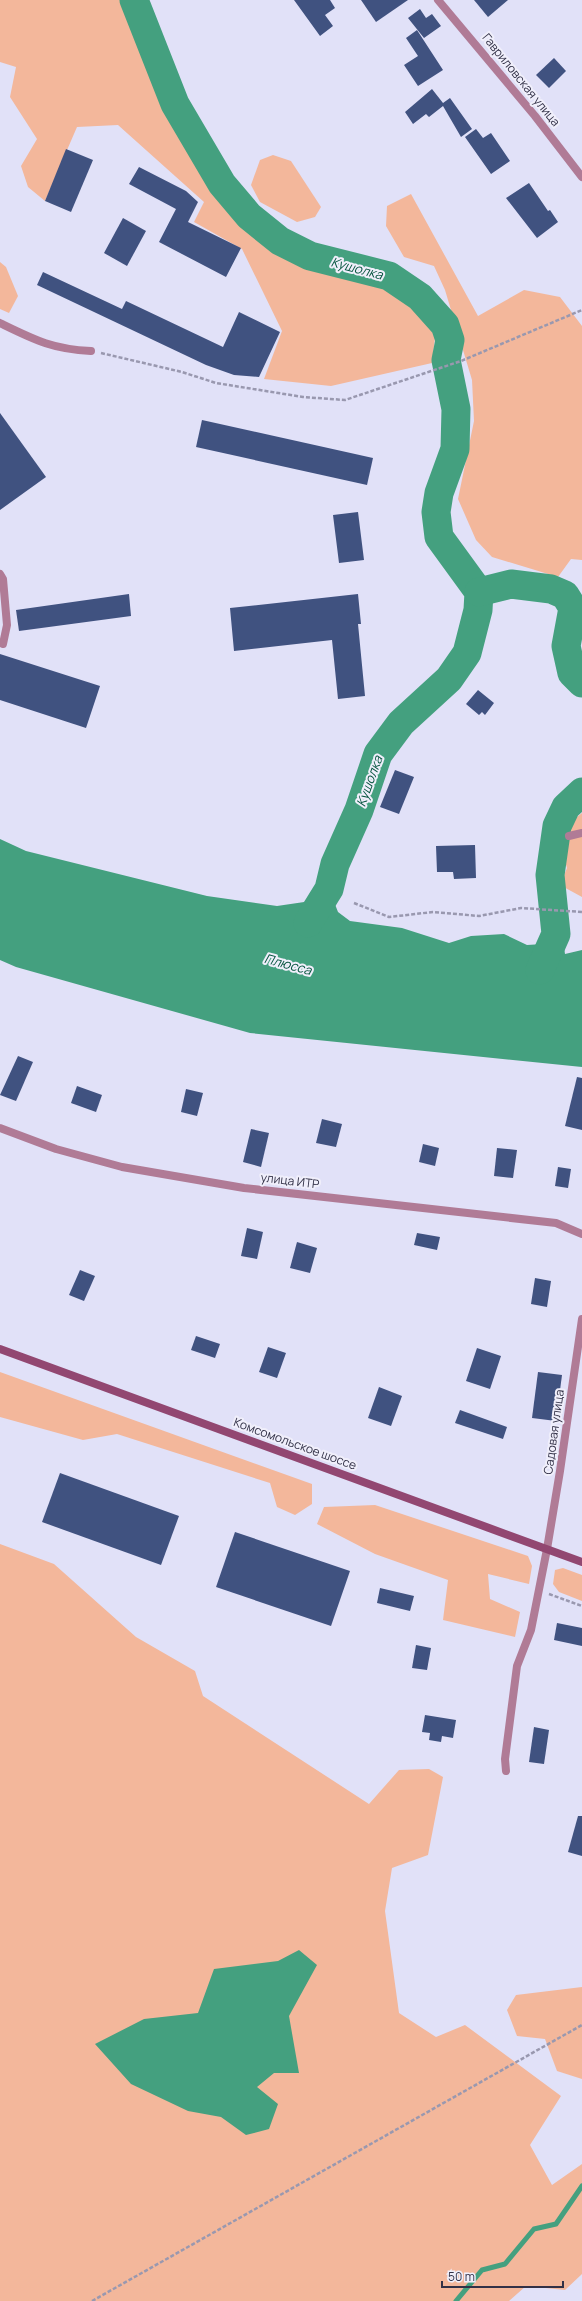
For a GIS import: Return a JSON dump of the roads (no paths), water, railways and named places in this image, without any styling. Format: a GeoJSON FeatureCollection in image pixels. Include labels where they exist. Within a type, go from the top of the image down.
{"type":"FeatureCollection","features":[{"type":"Feature","properties":{"kind":"main road","name":"Комсомольское шоссе"},"geometry":{"type":"LineString","coordinates":[[0,1349],[582,1562]]}},
{"type":"Feature","properties":{"kind":"street","name":"Гавриловская улица"},"geometry":{"type":"LineString","coordinates":[[438,0],[535,116],[582,177]]}},
{"type":"Feature","properties":{"kind":"street"},"geometry":{"type":"LineString","coordinates":[[0,323],[38,342],[58,348],[91,351]]}},
{"type":"Feature","properties":{"kind":"street"},"geometry":{"type":"LineString","coordinates":[[0,574],[3,579],[7,625],[3,644]]}},
{"type":"Feature","properties":{"kind":"street"},"geometry":{"type":"LineString","coordinates":[[569,836],[582,833]]}},
{"type":"Feature","properties":{"kind":"street","name":"улица ИТР"},"geometry":{"type":"LineString","coordinates":[[0,1128],[56,1149],[122,1167],[244,1188],[556,1223],[582,1234]]}},
{"type":"Feature","properties":{"kind":"street","name":"Садовая улица"},"geometry":{"type":"LineString","coordinates":[[506,1771],[505,1759],[517,1666],[531,1630],[547,1549],[581,1339],[582,1319]]}},
{"type":"Feature","properties":{"kind":"water","name":"Плюсса"},"geometry":{"type":"Polygon","coordinates":[[[0,839],[26,851],[207,896],[277,906],[311,901],[329,889],[338,912],[350,921],[402,928],[449,943],[471,936],[504,934],[527,945],[543,944],[556,934],[563,941],[565,954],[582,950],[582,1067],[250,1033],[16,967],[0,960],[0,839]]]}},
{"type":"Feature","properties":{"kind":"water"},"geometry":{"type":"Polygon","coordinates":[[[299,1950],[317,1965],[289,2016],[299,2073],[274,2073],[257,2087],[278,2104],[269,2129],[246,2135],[221,2117],[188,2111],[131,2084],[95,2044],[144,2019],[198,2013],[214,1969],[278,1961],[299,1950]]]}},
{"type":"Feature","properties":{"kind":"waterway","name":"Кушолка"},"geometry":{"type":"LineString","coordinates":[[134,0],[175,104],[222,184],[249,216],[280,241],[310,256],[389,276],[420,297],[445,325],[450,340],[446,360],[456,409],[455,449],[439,493],[436,512],[439,537],[479,592],[478,610],[467,653],[449,679],[401,723],[378,754],[359,810],[335,864],[329,889],[308,923]]}},
{"type":"Feature","properties":{"kind":"waterway","name":"Кушолка"},"geometry":{"type":"LineString","coordinates":[[479,592],[511,584],[551,589],[565,595],[573,608],[566,646],[572,673],[582,683]]}},
{"type":"Feature","properties":{"kind":"waterway","name":"Кушолка"},"geometry":{"type":"LineString","coordinates":[[540,970],[556,934],[550,875],[557,826],[566,807],[582,792]]}},
{"type":"Feature","properties":{"kind":"waterway"},"geometry":{"type":"LineString","coordinates":[[456,2301],[482,2270],[505,2264],[534,2229],[556,2224],[582,2186]]}}]}
